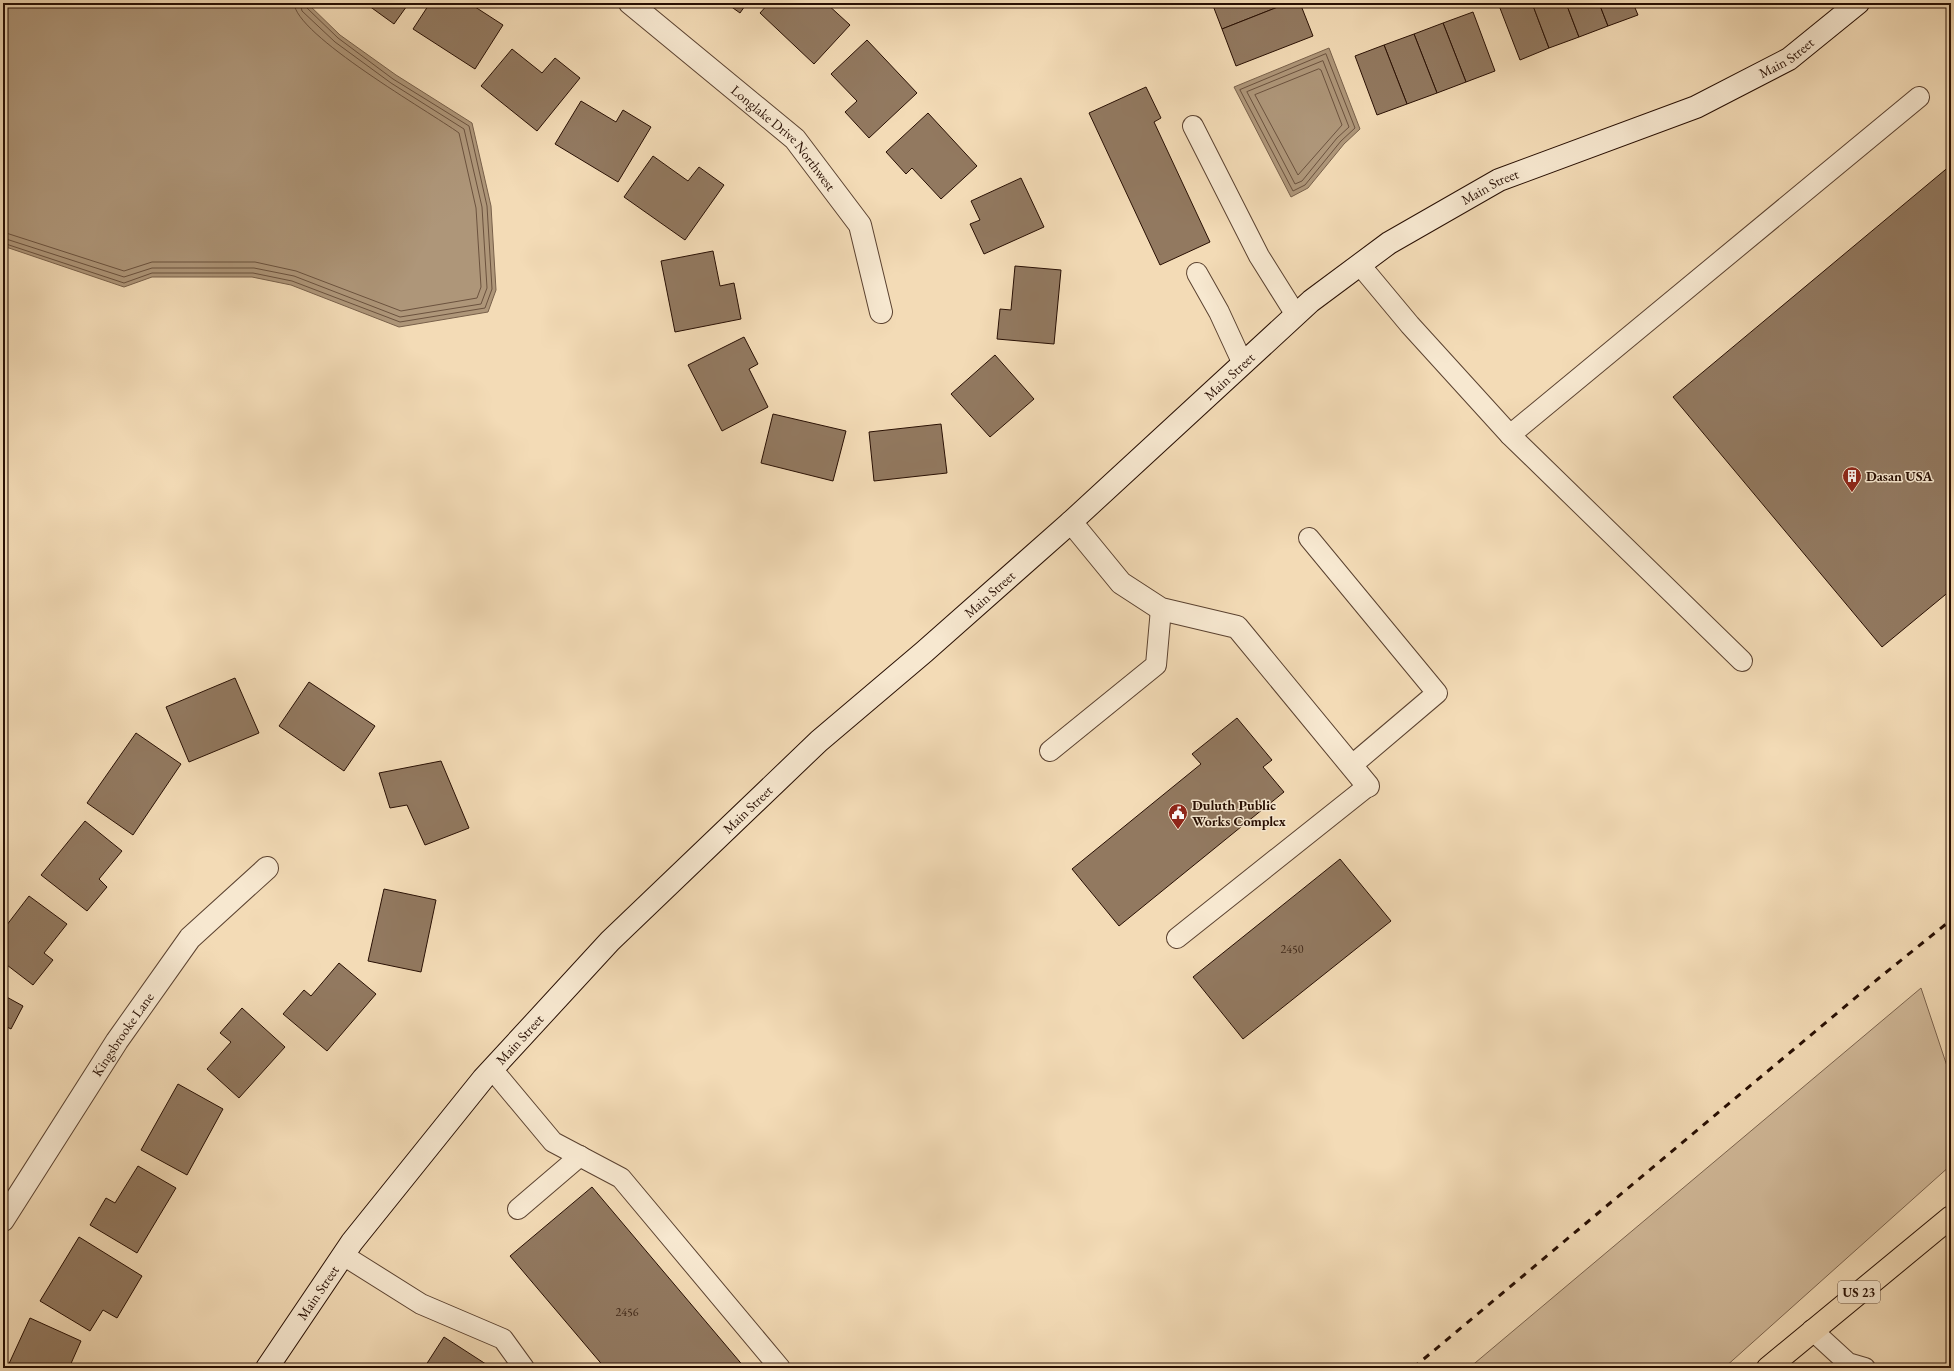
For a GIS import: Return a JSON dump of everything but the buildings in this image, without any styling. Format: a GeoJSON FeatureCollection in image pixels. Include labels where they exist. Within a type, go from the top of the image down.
{"type":"FeatureCollection","features":[{"type":"Feature","properties":{"kind":"main road","name":"US 23"},"geometry":{"type":"LineString","coordinates":[[1768,1368],[1812,1330],[1951,1217]]}},
{"type":"Feature","properties":{"kind":"street","name":"Longlake Drive Northwest"},"geometry":{"type":"LineString","coordinates":[[630,3],[795,139],[860,225],[881,312]]}},
{"type":"Feature","properties":{"kind":"street","name":"Main Street"},"geometry":{"type":"LineString","coordinates":[[267,1368],[343,1255],[492,1069],[610,941],[819,741],[924,652],[1071,522],[1311,301],[1389,243],[1499,180],[1696,107],[1789,59],[1858,3]]}},
{"type":"Feature","properties":{"kind":"street"},"geometry":{"type":"LineString","coordinates":[[1071,522],[1121,584],[1161,609],[1237,627],[1368,786]]}},
{"type":"Feature","properties":{"kind":"street","name":"Kingsbrooke Lane"},"geometry":{"type":"LineString","coordinates":[[3,1220],[117,1041],[190,938],[267,868]]}},
{"type":"Feature","properties":{"kind":"lane"},"geometry":{"type":"LineString","coordinates":[[1510,435],[1919,97]]}},
{"type":"Feature","properties":{"kind":"lane"},"geometry":{"type":"LineString","coordinates":[[1193,126],[1259,256],[1296,315]]}},
{"type":"Feature","properties":{"kind":"lane"},"geometry":{"type":"LineString","coordinates":[[1360,265],[1410,325],[1510,435],[1742,661]]}},
{"type":"Feature","properties":{"kind":"lane"},"geometry":{"type":"LineString","coordinates":[[1197,273],[1219,312],[1243,364]]}},
{"type":"Feature","properties":{"kind":"lane"},"geometry":{"type":"LineString","coordinates":[[1309,538],[1437,693],[1351,766]]}},
{"type":"Feature","properties":{"kind":"lane"},"geometry":{"type":"LineString","coordinates":[[1050,751],[1156,665],[1161,609]]}},
{"type":"Feature","properties":{"kind":"lane"},"geometry":{"type":"LineString","coordinates":[[1177,938],[1368,786]]}},
{"type":"Feature","properties":{"kind":"lane"},"geometry":{"type":"LineString","coordinates":[[492,1069],[553,1142],[621,1178],[780,1368]]}},
{"type":"Feature","properties":{"kind":"lane"},"geometry":{"type":"LineString","coordinates":[[518,1209],[580,1156]]}},
{"type":"Feature","properties":{"kind":"lane"},"geometry":{"type":"LineString","coordinates":[[343,1255],[421,1304],[503,1339],[524,1368]]}},
{"type":"Feature","properties":{"kind":"lane"},"geometry":{"type":"LineString","coordinates":[[1812,1330],[1848,1363],[1865,1368]]}},
{"type":"Feature","properties":{"kind":"shaded area"},"geometry":{"type":"Polygon","coordinates":[[[1921,988],[1951,1078],[1951,1165],[1724,1368],[1469,1368],[1921,988]]]}},
{"type":"Feature","properties":{"kind":"water"},"geometry":{"type":"Polygon","coordinates":[[[3,3],[307,3],[340,35],[396,75],[472,123],[491,206],[496,290],[488,312],[399,327],[291,285],[252,277],[152,277],[124,287],[3,246],[3,3]]]}},
{"type":"Feature","properties":{"kind":"water"},"geometry":{"type":"Polygon","coordinates":[[[1329,48],[1360,129],[1344,144],[1308,188],[1291,197],[1234,87],[1329,48]]]}},
{"type":"Feature","properties":{"kind":"railway"},"geometry":{"type":"LineString","coordinates":[[1413,1368],[1879,978],[1951,920]]}},
{"type":"Feature","properties":{"kind":"place","name":"Dasan USA"},"geometry":{"type":"Point","coordinates":[1852,493]}},
{"type":"Feature","properties":{"kind":"place","name":"Duluth Public Works Complex"},"geometry":{"type":"Point","coordinates":[1178,830]}}]}
